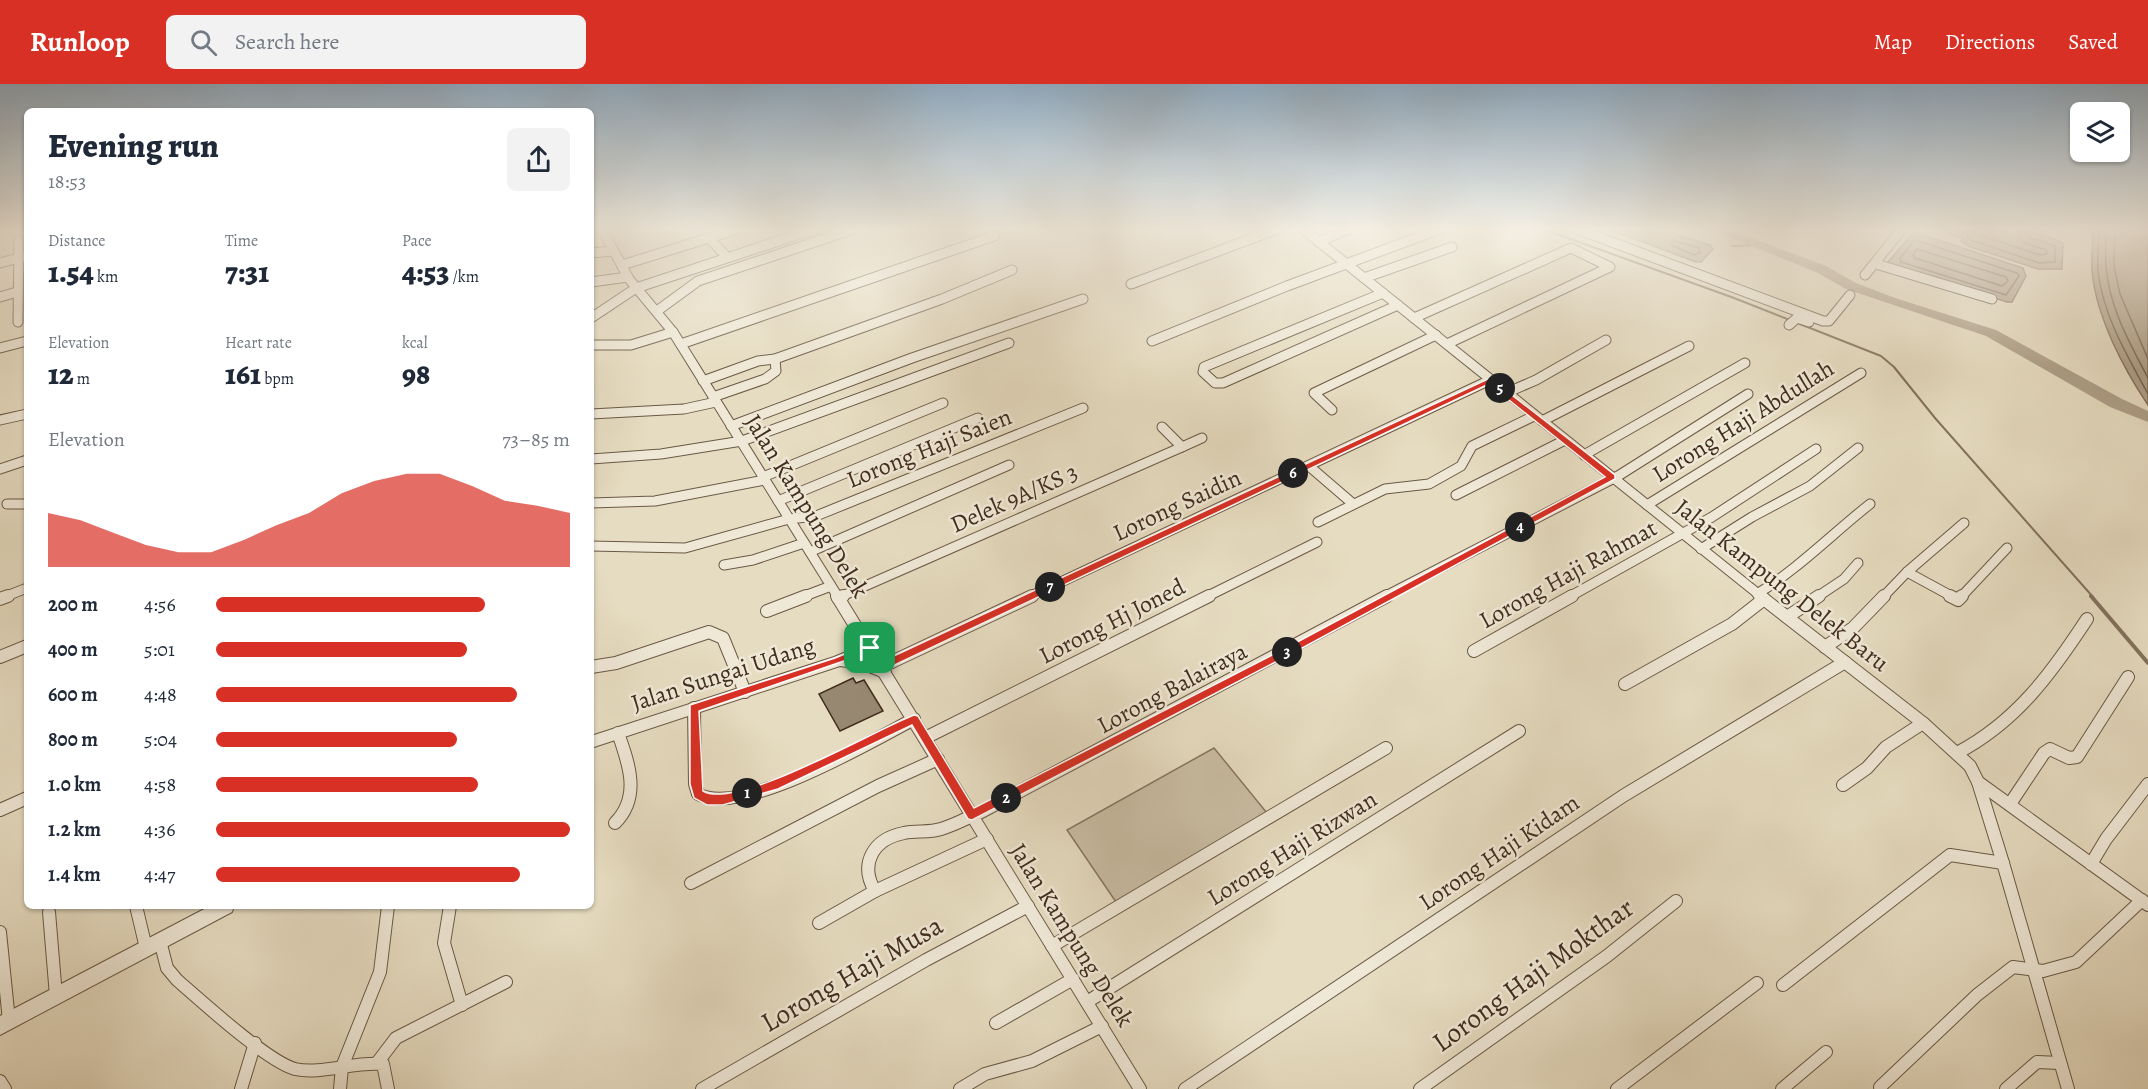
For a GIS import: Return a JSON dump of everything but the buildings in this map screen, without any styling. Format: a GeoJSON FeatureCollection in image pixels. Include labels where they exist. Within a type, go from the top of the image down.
{"type":"FeatureCollection","features":[{"type":"Feature","properties":{"kind":"street"},"geometry":{"type":"LineString","coordinates":[[18,322],[17,292],[20,276]]}},
{"type":"Feature","properties":{"kind":"street"},"geometry":{"type":"LineString","coordinates":[[594,316],[636,288],[672,276]]}},
{"type":"Feature","properties":{"kind":"street"},"geometry":{"type":"LineString","coordinates":[[657,311],[698,281],[713,276]]}},
{"type":"Feature","properties":{"kind":"street"},"geometry":{"type":"LineString","coordinates":[[681,344],[878,276]]}},
{"type":"Feature","properties":{"kind":"street"},"geometry":{"type":"LineString","coordinates":[[703,381],[758,361],[775,359],[942,299],[998,276]]}},
{"type":"Feature","properties":{"kind":"street"},"geometry":{"type":"LineString","coordinates":[[1131,284],[1153,276]]}},
{"type":"Feature","properties":{"kind":"street"},"geometry":{"type":"LineString","coordinates":[[1152,341],[1316,276]]}},
{"type":"Feature","properties":{"kind":"street","name":"Jalan Kampung Delek Baru"},"geometry":{"type":"LineString","coordinates":[[1361,276],[1701,549],[1923,723],[1970,766],[1978,782],[2003,863],[2068,1089]]}},
{"type":"Feature","properties":{"kind":"street"},"geometry":{"type":"LineString","coordinates":[[1364,278],[1370,276]]}},
{"type":"Feature","properties":{"kind":"street"},"geometry":{"type":"LineString","coordinates":[[1414,318],[1508,276]]}},
{"type":"Feature","properties":{"kind":"street"},"geometry":{"type":"LineString","coordinates":[[1447,345],[1591,276]]}},
{"type":"Feature","properties":{"kind":"street"},"geometry":{"type":"LineString","coordinates":[[1703,276],[1829,321],[1850,295]]}},
{"type":"Feature","properties":{"kind":"street"},"geometry":{"type":"LineString","coordinates":[[1914,276],[1992,300]]}},
{"type":"Feature","properties":{"kind":"street"},"geometry":{"type":"LineString","coordinates":[[594,282],[628,277]]}},
{"type":"Feature","properties":{"kind":"street","name":"Jalan Kampung Delek"},"geometry":{"type":"LineString","coordinates":[[628,277],[681,344],[1140,1089]]}},
{"type":"Feature","properties":{"kind":"street"},"geometry":{"type":"LineString","coordinates":[[0,297],[17,292]]}},
{"type":"Feature","properties":{"kind":"street"},"geometry":{"type":"LineString","coordinates":[[1383,293],[1204,367],[1203,372],[1215,382],[1223,383],[1398,305]]}},
{"type":"Feature","properties":{"kind":"street"},"geometry":{"type":"LineString","coordinates":[[731,426],[912,358],[1083,299]]}},
{"type":"Feature","properties":{"kind":"street"},"geometry":{"type":"LineString","coordinates":[[594,307],[608,307]]}},
{"type":"Feature","properties":{"kind":"street"},"geometry":{"type":"LineString","coordinates":[[1791,323],[1797,318],[1818,324],[1819,319]]}},
{"type":"Feature","properties":{"kind":"street"},"geometry":{"type":"LineString","coordinates":[[594,345],[631,345],[656,337],[670,329]]}},
{"type":"Feature","properties":{"kind":"street"},"geometry":{"type":"LineString","coordinates":[[1332,410],[1314,394],[1316,392],[1436,335]]}},
{"type":"Feature","properties":{"kind":"street"},"geometry":{"type":"LineString","coordinates":[[1506,393],[1536,380],[1606,340]]}},
{"type":"Feature","properties":{"kind":"street"},"geometry":{"type":"LineString","coordinates":[[0,348],[24,342]]}},
{"type":"Feature","properties":{"kind":"street"},"geometry":{"type":"LineString","coordinates":[[594,459],[661,454],[742,441],[1009,343]]}},
{"type":"Feature","properties":{"kind":"street"},"geometry":{"type":"LineString","coordinates":[[1317,522],[1352,503],[1385,489],[1429,484],[1461,466],[1472,446],[1538,418],[1689,346]]}},
{"type":"Feature","properties":{"kind":"street"},"geometry":{"type":"LineString","coordinates":[[912,358],[924,374]]}},
{"type":"Feature","properties":{"kind":"street"},"geometry":{"type":"LineString","coordinates":[[594,414],[684,409],[765,379],[776,371],[775,359]]}},
{"type":"Feature","properties":{"kind":"street"},"geometry":{"type":"LineString","coordinates":[[1584,455],[1745,363]]}},
{"type":"Feature","properties":{"kind":"street","name":"Lorong Haji Abdullah"},"geometry":{"type":"LineString","coordinates":[[1647,505],[1861,373]]}},
{"type":"Feature","properties":{"kind":"street","name":"Lorong Saidin"},"geometry":{"type":"LineString","coordinates":[[882,669],[1490,380]]}},
{"type":"Feature","properties":{"kind":"street","name":"Lorong Balairaya"},"geometry":{"type":"LineString","coordinates":[[875,891],[868,881],[865,866],[869,856],[885,841],[909,830],[940,830],[972,815],[1289,651],[1612,477],[1724,411],[1748,394]]}},
{"type":"Feature","properties":{"kind":"street"},"geometry":{"type":"LineString","coordinates":[[594,503],[623,500],[655,501],[764,479],[943,403]]}},
{"type":"Feature","properties":{"kind":"street","name":"Lorong Haji Saien"},"geometry":{"type":"LineString","coordinates":[[594,546],[685,548],[789,519],[816,516],[1083,408]]}},
{"type":"Feature","properties":{"kind":"street"},"geometry":{"type":"LineString","coordinates":[[0,420],[24,415]]}},
{"type":"Feature","properties":{"kind":"street"},"geometry":{"type":"LineString","coordinates":[[778,501],[978,418]]}},
{"type":"Feature","properties":{"kind":"street"},"geometry":{"type":"LineString","coordinates":[[1162,427],[1182,447]]}},
{"type":"Feature","properties":{"kind":"street","name":"Delek 9A/KS 3"},"geometry":{"type":"LineString","coordinates":[[838,598],[1202,438]]}},
{"type":"Feature","properties":{"kind":"street"},"geometry":{"type":"LineString","coordinates":[[1456,495],[1565,440]]}},
{"type":"Feature","properties":{"kind":"street"},"geometry":{"type":"LineString","coordinates":[[1701,549],[1752,517],[1810,486],[1858,448]]}},
{"type":"Feature","properties":{"kind":"street","name":"Lorong Haji Rahmat"},"geometry":{"type":"LineString","coordinates":[[1474,651],[1682,533],[1788,469],[1816,449]]}},
{"type":"Feature","properties":{"kind":"street"},"geometry":{"type":"LineString","coordinates":[[0,469],[24,461]]}},
{"type":"Feature","properties":{"kind":"street"},"geometry":{"type":"LineString","coordinates":[[724,566],[807,548],[1009,465]]}},
{"type":"Feature","properties":{"kind":"street"},"geometry":{"type":"LineString","coordinates":[[1309,466],[1352,503]]}},
{"type":"Feature","properties":{"kind":"street"},"geometry":{"type":"LineString","coordinates":[[7,504],[24,504]]}},
{"type":"Feature","properties":{"kind":"street"},"geometry":{"type":"LineString","coordinates":[[1624,684],[1732,624],[1810,552],[1870,504]]}},
{"type":"Feature","properties":{"kind":"street"},"geometry":{"type":"LineString","coordinates":[[1825,647],[1853,628],[1907,572],[1964,523]]}},
{"type":"Feature","properties":{"kind":"street","name":"Lorong Hj Joned"},"geometry":{"type":"LineString","coordinates":[[925,738],[1317,542]]}},
{"type":"Feature","properties":{"kind":"street"},"geometry":{"type":"LineString","coordinates":[[1907,572],[1958,600],[2007,548]]}},
{"type":"Feature","properties":{"kind":"street"},"geometry":{"type":"LineString","coordinates":[[1787,617],[1844,579],[1858,563]]}},
{"type":"Feature","properties":{"kind":"street"},"geometry":{"type":"LineString","coordinates":[[767,610],[831,586]]}},
{"type":"Feature","properties":{"kind":"street"},"geometry":{"type":"LineString","coordinates":[[0,599],[24,589]]}},
{"type":"Feature","properties":{"kind":"street"},"geometry":{"type":"LineString","coordinates":[[1957,753],[1984,741],[2015,715],[2058,664],[2087,619]]}},
{"type":"Feature","properties":{"kind":"street"},"geometry":{"type":"LineString","coordinates":[[594,667],[616,663],[709,632],[723,638],[745,692]]}},
{"type":"Feature","properties":{"kind":"street"},"geometry":{"type":"LineString","coordinates":[[0,657],[24,647]]}},
{"type":"Feature","properties":{"kind":"street","name":"Jalan Sungai Udang"},"geometry":{"type":"LineString","coordinates":[[594,741],[838,661],[870,648]]}},
{"type":"Feature","properties":{"kind":"street"},"geometry":{"type":"LineString","coordinates":[[838,661],[862,663],[882,669]]}},
{"type":"Feature","properties":{"kind":"street","name":"Lorong Haji Kidam"},"geometry":{"type":"LineString","coordinates":[[1185,1089],[1623,796],[1845,662]]}},
{"type":"Feature","properties":{"kind":"street"},"geometry":{"type":"LineString","coordinates":[[2010,804],[2044,753],[2050,749],[2069,758],[2077,757],[2128,677]]}},
{"type":"Feature","properties":{"kind":"street"},"geometry":{"type":"LineString","coordinates":[[694,708],[695,784],[698,794],[715,800],[723,800],[778,784],[914,719]]}},
{"type":"Feature","properties":{"kind":"street"},"geometry":{"type":"LineString","coordinates":[[1843,785],[1867,768],[1886,747],[1923,723]]}},
{"type":"Feature","properties":{"kind":"street","name":"Lorong Haji Rizwan"},"geometry":{"type":"LineString","coordinates":[[1087,1002],[1519,731]]}},
{"type":"Feature","properties":{"kind":"street"},"geometry":{"type":"LineString","coordinates":[[615,823],[624,816],[632,800],[626,753],[618,734]]}},
{"type":"Feature","properties":{"kind":"street"},"geometry":{"type":"LineString","coordinates":[[1052,946],[1386,748]]}},
{"type":"Feature","properties":{"kind":"street"},"geometry":{"type":"LineString","coordinates":[[692,883],[878,786],[938,759]]}},
{"type":"Feature","properties":{"kind":"street"},"geometry":{"type":"LineString","coordinates":[[1880,1087],[1977,995],[2013,967],[2051,970],[2076,962],[2145,902],[1978,782]]}},
{"type":"Feature","properties":{"kind":"street"},"geometry":{"type":"LineString","coordinates":[[2091,864],[2106,839],[2148,784]]}},
{"type":"Feature","properties":{"kind":"street"},"geometry":{"type":"LineString","coordinates":[[0,810],[24,799]]}},
{"type":"Feature","properties":{"kind":"street"},"geometry":{"type":"LineString","coordinates":[[819,923],[875,891],[987,839]]}},
{"type":"Feature","properties":{"kind":"street"},"geometry":{"type":"LineString","coordinates":[[1783,985],[1950,855],[2003,863]]}},
{"type":"Feature","properties":{"kind":"street","name":"Lorong Haji Mokthar"},"geometry":{"type":"LineString","coordinates":[[1420,1089],[1607,956],[1676,901]]}},
{"type":"Feature","properties":{"kind":"street","name":"Lorong Haji Musa"},"geometry":{"type":"LineString","coordinates":[[702,1089],[926,960],[1028,906]]}},
{"type":"Feature","properties":{"kind":"street"},"geometry":{"type":"LineString","coordinates":[[137,909],[153,944],[175,978],[190,994],[255,1043],[294,1069],[342,1067],[370,1062],[383,1064],[388,1079],[388,1089]]}},
{"type":"Feature","properties":{"kind":"street"},"geometry":{"type":"LineString","coordinates":[[0,932],[5,1024],[214,909]]}},
{"type":"Feature","properties":{"kind":"street"},"geometry":{"type":"LineString","coordinates":[[340,1089],[342,1067],[381,972],[388,909]]}},
{"type":"Feature","properties":{"kind":"street"},"geometry":{"type":"LineString","coordinates":[[450,909],[444,943],[462,1005]]}},
{"type":"Feature","properties":{"kind":"street"},"geometry":{"type":"LineString","coordinates":[[49,912],[56,996]]}},
{"type":"Feature","properties":{"kind":"street"},"geometry":{"type":"LineString","coordinates":[[996,1023],[1072,978]]}},
{"type":"Feature","properties":{"kind":"street"},"geometry":{"type":"LineString","coordinates":[[377,1063],[396,1038],[506,982]]}},
{"type":"Feature","properties":{"kind":"street"},"geometry":{"type":"LineString","coordinates":[[1617,1089],[1757,983]]}},
{"type":"Feature","properties":{"kind":"street"},"geometry":{"type":"LineString","coordinates":[[960,1089],[985,1074],[1032,1061],[1102,1026]]}},
{"type":"Feature","properties":{"kind":"street"},"geometry":{"type":"LineString","coordinates":[[241,1089],[255,1043]]}},
{"type":"Feature","properties":{"kind":"street"},"geometry":{"type":"LineString","coordinates":[[1782,1089],[1826,1052]]}},
{"type":"Feature","properties":{"kind":"street"},"geometry":{"type":"LineString","coordinates":[[2006,1089],[2037,1062],[2060,1063]]}},
{"type":"Feature","properties":{"kind":"street"},"geometry":{"type":"LineString","coordinates":[[0,1082],[5,1089]]}},
{"type":"Feature","properties":{"kind":"shaded area"},"geometry":{"type":"Polygon","coordinates":[[[1214,748],[1267,813],[1116,902],[1067,830],[1214,748]]]}},
{"type":"Feature","properties":{"kind":"water"},"geometry":{"type":"Polygon","coordinates":[[[1925,276],[2026,276],[2012,302],[1925,276]]]}},
{"type":"Feature","properties":{"kind":"water"},"geometry":{"type":"Polygon","coordinates":[[[2093,276],[2148,276],[2148,405],[2129,375],[2112,341],[2093,276]]]}},
{"type":"Feature","properties":{"kind":"waterway"},"geometry":{"type":"LineString","coordinates":[[1673,276],[1881,356],[1894,367],[1935,418],[2093,597]]}},
{"type":"Feature","properties":{"kind":"waterway"},"geometry":{"type":"LineString","coordinates":[[1833,276],[1851,286],[1890,301],[1991,333],[2116,403],[2148,417]]}},
{"type":"Feature","properties":{"kind":"waterway"},"geometry":{"type":"LineString","coordinates":[[2091,596],[2148,663]]}},
{"type":"Feature","properties":{"kind":"route"},"geometry":{"type":"LineString","coordinates":[[1490,380],[1612,477],[1487,545],[1390,594],[1289,651],[972,815],[914,719],[778,784],[723,800],[707,800],[698,794],[695,784],[694,708],[838,661],[870,648],[881,667],[1490,380]]}}]}
